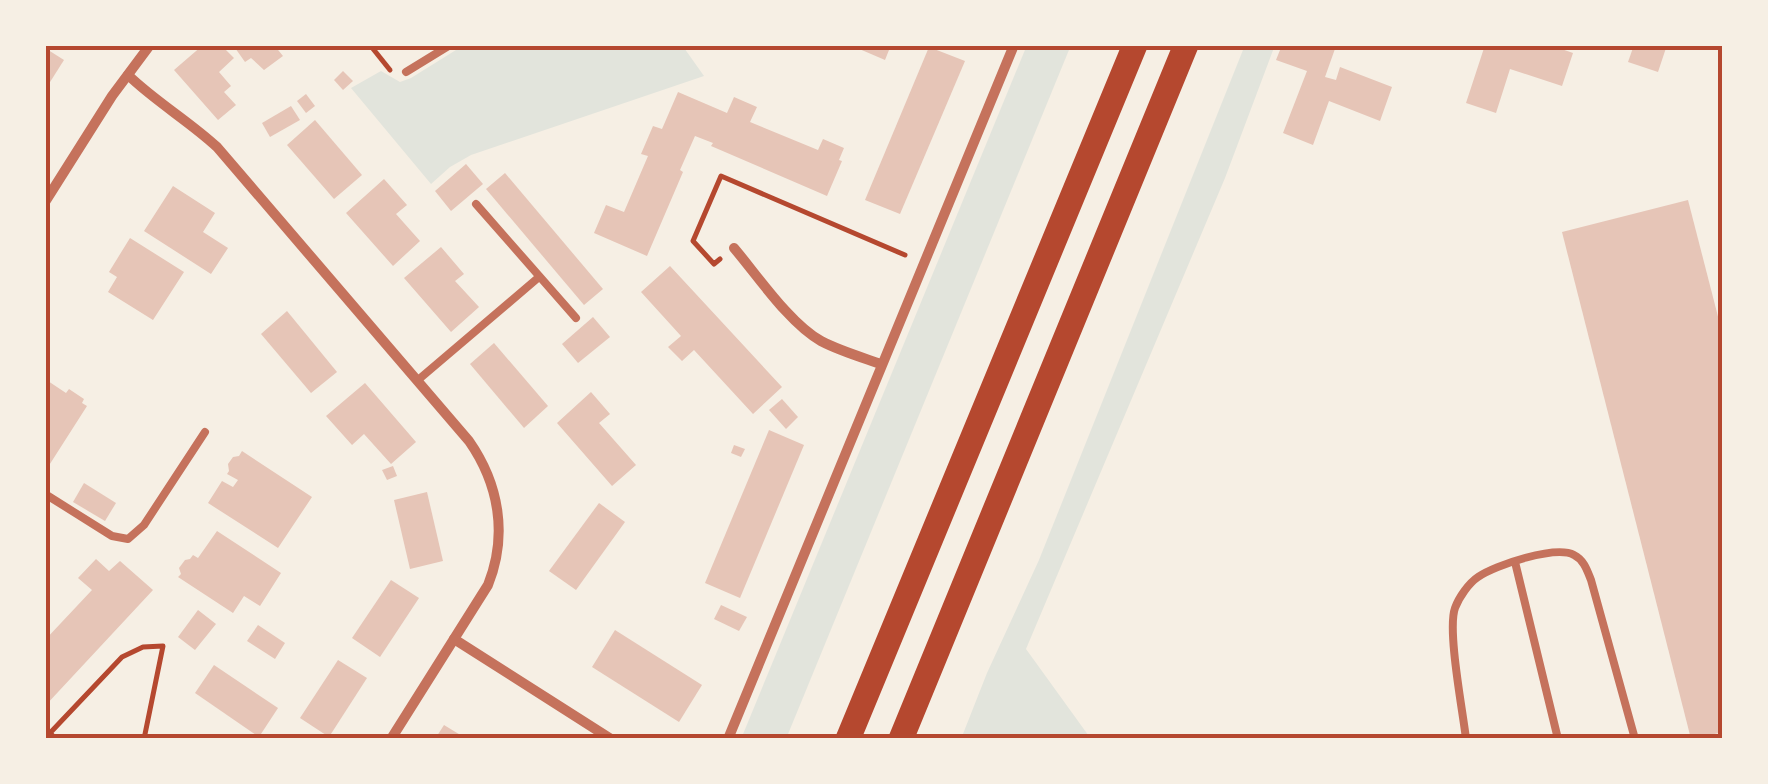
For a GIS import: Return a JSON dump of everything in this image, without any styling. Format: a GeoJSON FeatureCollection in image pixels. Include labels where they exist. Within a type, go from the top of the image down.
{"type":"FeatureCollection","features":[{"type":"Feature","properties":{"kind":"highway"},"geometry":{"type":"LineString","coordinates":[[848,739],[1134,45]]}},
{"type":"Feature","properties":{"kind":"highway"},"geometry":{"type":"LineString","coordinates":[[900,739],[1186,45]]}},
{"type":"Feature","properties":{"kind":"street"},"geometry":{"type":"LineString","coordinates":[[45,202],[112,96],[150,45]]}},
{"type":"Feature","properties":{"kind":"street"},"geometry":{"type":"LineString","coordinates":[[728,739],[1014,45]]}},
{"type":"Feature","properties":{"kind":"street"},"geometry":{"type":"LineString","coordinates":[[128,75],[218,147],[418,380],[482,460],[492,481],[500,539],[494,570],[391,739]]}},
{"type":"Feature","properties":{"kind":"street"},"geometry":{"type":"LineString","coordinates":[[734,248],[809,333],[881,364]]}},
{"type":"Feature","properties":{"kind":"street"},"geometry":{"type":"LineString","coordinates":[[454,639],[611,739]]}},
{"type":"Feature","properties":{"kind":"lane"},"geometry":{"type":"LineString","coordinates":[[406,72],[450,45]]}},
{"type":"Feature","properties":{"kind":"lane"},"geometry":{"type":"LineString","coordinates":[[476,204],[576,318]]}},
{"type":"Feature","properties":{"kind":"lane"},"geometry":{"type":"LineString","coordinates":[[418,380],[540,276]]}},
{"type":"Feature","properties":{"kind":"lane"},"geometry":{"type":"LineString","coordinates":[[45,494],[112,536],[128,539],[144,525],[205,432]]}},
{"type":"Feature","properties":{"kind":"lane"},"geometry":{"type":"LineString","coordinates":[[1466,739],[1454,610],[1474,579],[1494,568],[1562,551],[1578,556],[1591,580],[1636,739]]}},
{"type":"Feature","properties":{"kind":"lane"},"geometry":{"type":"LineString","coordinates":[[1515,562],[1558,739]]}},
{"type":"Feature","properties":{"kind":"path"},"geometry":{"type":"LineString","coordinates":[[714,264],[693,240],[721,176],[923,262]]}},
{"type":"Feature","properties":{"kind":"path"},"geometry":{"type":"LineString","coordinates":[[56,739],[50,733],[122,657],[143,646],[163,646],[144,739]]}},
{"type":"Feature","properties":{"kind":"shaded area"},"geometry":{"type":"Polygon","coordinates":[[[464,45],[682,45],[704,76],[471,155],[431,184],[351,88],[381,71],[400,82],[411,78],[464,45]]]}},
{"type":"Feature","properties":{"kind":"shaded area"},"geometry":{"type":"Polygon","coordinates":[[[1027,45],[1071,45],[786,739],[741,739],[1027,45]]]}},
{"type":"Feature","properties":{"kind":"shaded area"},"geometry":{"type":"Polygon","coordinates":[[[1245,45],[1275,45],[1225,178],[1026,649],[1091,739],[961,739],[1039,560],[1245,45]]]}},
{"type":"Feature","properties":{"kind":"building"},"geometry":{"type":"Polygon","coordinates":[[[203,45],[221,45],[234,58],[219,72],[231,86],[224,92],[236,105],[218,120],[174,70],[203,45]]]}},
{"type":"Feature","properties":{"kind":"building"},"geometry":{"type":"Polygon","coordinates":[[[233,45],[274,45],[283,56],[264,70],[251,58],[245,62],[233,45]]]}},
{"type":"Feature","properties":{"kind":"building"},"geometry":{"type":"Polygon","coordinates":[[[850,45],[891,45],[885,60],[850,45]]]}},
{"type":"Feature","properties":{"kind":"building"},"geometry":{"type":"Polygon","coordinates":[[[1282,45],[1336,46],[1325,77],[1336,80],[1340,67],[1392,87],[1380,121],[1329,101],[1313,145],[1283,133],[1307,71],[1276,60],[1282,45]]]}},
{"type":"Feature","properties":{"kind":"building"},"geometry":{"type":"Polygon","coordinates":[[[1485,45],[1550,45],[1573,53],[1562,86],[1510,69],[1496,113],[1466,103],[1485,45]]]}},
{"type":"Feature","properties":{"kind":"building"},"geometry":{"type":"Polygon","coordinates":[[[1634,45],[1667,45],[1658,72],[1628,62],[1634,45]]]}},
{"type":"Feature","properties":{"kind":"building"},"geometry":{"type":"Polygon","coordinates":[[[929,47],[965,61],[900,214],[865,200],[929,47]]]}},
{"type":"Feature","properties":{"kind":"building"},"geometry":{"type":"Polygon","coordinates":[[[45,48],[64,60],[45,90],[45,48]]]}},
{"type":"Feature","properties":{"kind":"building"},"geometry":{"type":"Polygon","coordinates":[[[343,71],[353,81],[343,90],[334,80],[343,71]]]}},
{"type":"Feature","properties":{"kind":"building"},"geometry":{"type":"Polygon","coordinates":[[[678,92],[727,113],[734,97],[757,107],[750,122],[818,150],[823,139],[844,148],[827,196],[695,136],[647,256],[594,233],[606,205],[624,212],[648,156],[641,154],[653,126],[662,129],[678,92]]]}},
{"type":"Feature","properties":{"kind":"building"},"geometry":{"type":"Polygon","coordinates":[[[306,94],[315,106],[306,113],[297,101],[306,94]]]}},
{"type":"Feature","properties":{"kind":"building"},"geometry":{"type":"Polygon","coordinates":[[[291,106],[300,120],[270,137],[262,123],[291,106]]]}},
{"type":"Feature","properties":{"kind":"building"},"geometry":{"type":"Polygon","coordinates":[[[315,120],[362,175],[334,199],[287,145],[315,120]]]}},
{"type":"Feature","properties":{"kind":"building"},"geometry":{"type":"Polygon","coordinates":[[[466,164],[483,184],[451,211],[435,191],[466,164]]]}},
{"type":"Feature","properties":{"kind":"building"},"geometry":{"type":"Polygon","coordinates":[[[505,173],[603,289],[584,305],[486,189],[505,173]]]}},
{"type":"Feature","properties":{"kind":"building"},"geometry":{"type":"Polygon","coordinates":[[[384,179],[407,205],[396,214],[420,241],[393,266],[346,213],[384,179]]]}},
{"type":"Feature","properties":{"kind":"building"},"geometry":{"type":"Polygon","coordinates":[[[173,186],[215,213],[203,232],[228,248],[211,274],[144,231],[173,186]]]}},
{"type":"Feature","properties":{"kind":"building"},"geometry":{"type":"Polygon","coordinates":[[[1688,200],[1723,336],[1723,732],[1694,739],[1562,232],[1688,200]]]}},
{"type":"Feature","properties":{"kind":"building"},"geometry":{"type":"Polygon","coordinates":[[[130,238],[184,272],[153,320],[108,292],[117,277],[109,272],[130,238]]]}},
{"type":"Feature","properties":{"kind":"building"},"geometry":{"type":"Polygon","coordinates":[[[441,247],[464,274],[455,281],[479,307],[451,332],[404,278],[441,247]]]}},
{"type":"Feature","properties":{"kind":"building"},"geometry":{"type":"Polygon","coordinates":[[[670,266],[782,387],[753,414],[694,350],[682,361],[668,347],[681,336],[641,292],[670,266]]]}},
{"type":"Feature","properties":{"kind":"building"},"geometry":{"type":"Polygon","coordinates":[[[287,311],[337,372],[311,393],[261,334],[287,311]]]}},
{"type":"Feature","properties":{"kind":"building"},"geometry":{"type":"Polygon","coordinates":[[[593,317],[610,337],[578,363],[562,344],[593,317]]]}},
{"type":"Feature","properties":{"kind":"building"},"geometry":{"type":"Polygon","coordinates":[[[494,343],[548,406],[524,428],[470,364],[494,343]]]}},
{"type":"Feature","properties":{"kind":"building"},"geometry":{"type":"Polygon","coordinates":[[[45,379],[66,393],[69,389],[84,399],[82,403],[87,406],[48,467],[45,465],[45,379]]]}},
{"type":"Feature","properties":{"kind":"building"},"geometry":{"type":"Polygon","coordinates":[[[365,383],[416,442],[391,464],[364,434],[352,445],[326,416],[365,383]]]}},
{"type":"Feature","properties":{"kind":"building"},"geometry":{"type":"Polygon","coordinates":[[[591,392],[610,414],[599,423],[636,465],[612,486],[557,423],[591,392]]]}},
{"type":"Feature","properties":{"kind":"building"},"geometry":{"type":"Polygon","coordinates":[[[782,399],[798,417],[786,429],[769,410],[782,399]]]}},
{"type":"Feature","properties":{"kind":"building"},"geometry":{"type":"Polygon","coordinates":[[[769,430],[804,445],[740,598],[705,583],[769,430]]]}},
{"type":"Feature","properties":{"kind":"building"},"geometry":{"type":"Polygon","coordinates":[[[734,445],[745,449],[741,457],[731,453],[734,445]]]}},
{"type":"Feature","properties":{"kind":"building"},"geometry":{"type":"Polygon","coordinates":[[[242,451],[312,497],[278,548],[208,503],[222,481],[233,487],[238,480],[227,474],[228,464],[242,451]]]}},
{"type":"Feature","properties":{"kind":"building"},"geometry":{"type":"Polygon","coordinates":[[[393,466],[397,476],[387,480],[382,470],[393,466]]]}},
{"type":"Feature","properties":{"kind":"building"},"geometry":{"type":"Polygon","coordinates":[[[84,483],[116,503],[105,521],[73,502],[84,483]]]}},
{"type":"Feature","properties":{"kind":"building"},"geometry":{"type":"Polygon","coordinates":[[[427,492],[443,561],[410,569],[394,500],[427,492]]]}},
{"type":"Feature","properties":{"kind":"building"},"geometry":{"type":"Polygon","coordinates":[[[599,503],[625,522],[576,590],[549,571],[599,503]]]}},
{"type":"Feature","properties":{"kind":"building"},"geometry":{"type":"Polygon","coordinates":[[[217,531],[281,573],[260,606],[244,596],[233,613],[178,577],[185,560],[193,555],[198,558],[217,531]]]}},
{"type":"Feature","properties":{"kind":"building"},"geometry":{"type":"Polygon","coordinates":[[[96,559],[109,571],[120,561],[153,590],[45,706],[45,640],[92,590],[78,578],[96,559]]]}},
{"type":"Feature","properties":{"kind":"building"},"geometry":{"type":"Polygon","coordinates":[[[391,580],[419,598],[380,657],[352,638],[391,580]]]}},
{"type":"Feature","properties":{"kind":"building"},"geometry":{"type":"Polygon","coordinates":[[[721,605],[747,617],[739,631],[714,619],[721,605]]]}},
{"type":"Feature","properties":{"kind":"building"},"geometry":{"type":"Polygon","coordinates":[[[198,610],[216,624],[195,650],[178,637],[198,610]]]}},
{"type":"Feature","properties":{"kind":"building"},"geometry":{"type":"Polygon","coordinates":[[[258,625],[285,643],[275,659],[247,641],[258,625]]]}},
{"type":"Feature","properties":{"kind":"building"},"geometry":{"type":"Polygon","coordinates":[[[615,630],[702,685],[679,722],[592,667],[615,630]]]}},
{"type":"Feature","properties":{"kind":"building"},"geometry":{"type":"Polygon","coordinates":[[[338,660],[367,678],[329,737],[300,718],[338,660]]]}},
{"type":"Feature","properties":{"kind":"building"},"geometry":{"type":"Polygon","coordinates":[[[214,665],[278,708],[259,737],[195,693],[214,665]]]}},
{"type":"Feature","properties":{"kind":"building"},"geometry":{"type":"Polygon","coordinates":[[[444,725],[467,739],[435,739],[444,725]]]}}]}
